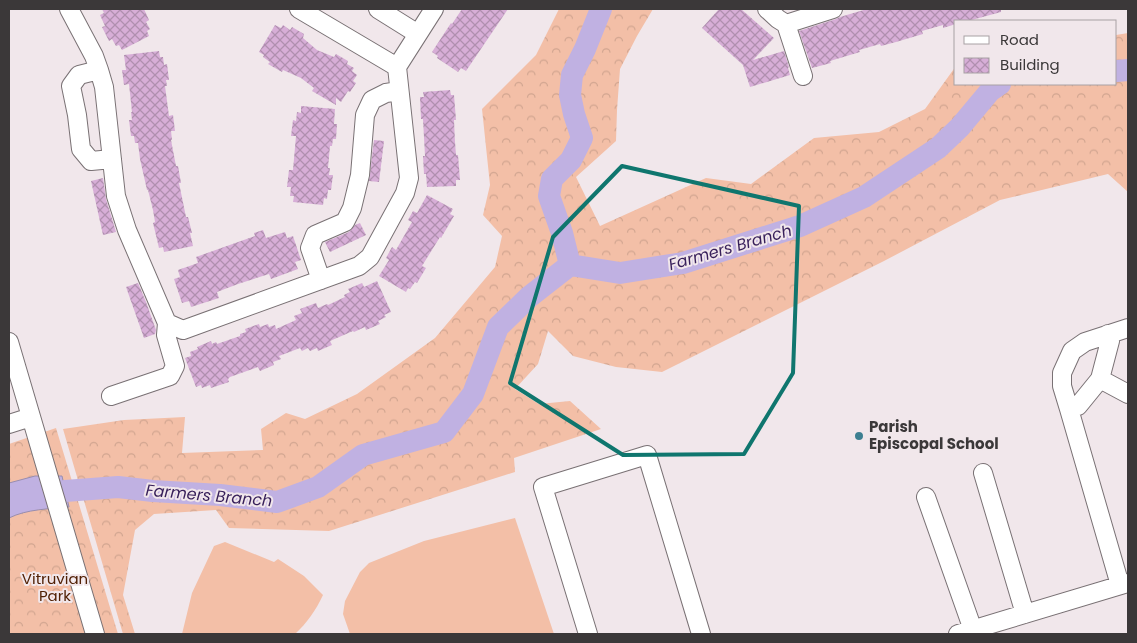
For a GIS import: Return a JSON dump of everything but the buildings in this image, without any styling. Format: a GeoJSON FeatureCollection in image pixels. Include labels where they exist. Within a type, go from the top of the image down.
{"type":"FeatureCollection","features":[{"type":"Feature","properties":{"kind":"lane"},"geometry":{"type":"LineString","coordinates":[[69,9],[94,56],[99,70],[104,87],[116,196],[127,230],[167,323],[166,336],[175,366],[170,376],[111,396]]}},
{"type":"Feature","properties":{"kind":"lane"},"geometry":{"type":"LineString","coordinates":[[299,9],[397,68]]}},
{"type":"Feature","properties":{"kind":"lane"},"geometry":{"type":"LineString","coordinates":[[378,9],[418,34]]}},
{"type":"Feature","properties":{"kind":"lane"},"geometry":{"type":"LineString","coordinates":[[167,323],[183,330],[359,266],[370,257],[405,193],[409,178],[397,68],[434,9]]}},
{"type":"Feature","properties":{"kind":"lane"},"geometry":{"type":"LineString","coordinates":[[767,9],[786,24],[803,76]]}},
{"type":"Feature","properties":{"kind":"lane"},"geometry":{"type":"LineString","coordinates":[[786,24],[833,9]]}},
{"type":"Feature","properties":{"kind":"lane"},"geometry":{"type":"LineString","coordinates":[[99,70],[79,76],[71,86],[81,149],[92,161],[112,159]]}},
{"type":"Feature","properties":{"kind":"lane"},"geometry":{"type":"LineString","coordinates":[[321,280],[310,248],[315,235],[345,222],[352,208],[360,176],[365,114],[372,100],[386,93],[399,91]]}},
{"type":"Feature","properties":{"kind":"lane"},"geometry":{"type":"LineString","coordinates":[[926,497],[966,632],[1124,584],[1068,409],[1062,386],[1062,373],[1072,351],[1085,342],[1128,328]]}},
{"type":"Feature","properties":{"kind":"lane"},"geometry":{"type":"LineString","coordinates":[[1068,409],[1078,406],[1100,379],[1110,341],[1108,334]]}},
{"type":"Feature","properties":{"kind":"lane"},"geometry":{"type":"LineString","coordinates":[[9,342],[96,634]]}},
{"type":"Feature","properties":{"kind":"lane"},"geometry":{"type":"LineString","coordinates":[[1100,379],[1128,394]]}},
{"type":"Feature","properties":{"kind":"lane"},"geometry":{"type":"LineString","coordinates":[[9,424],[31,417]]}},
{"type":"Feature","properties":{"kind":"lane"},"geometry":{"type":"LineString","coordinates":[[588,634],[543,487],[647,455],[701,634]]}},
{"type":"Feature","properties":{"kind":"lane"},"geometry":{"type":"LineString","coordinates":[[983,473],[1024,614]]}},
{"type":"Feature","properties":{"kind":"highlighted area"},"geometry":{"type":"Polygon","coordinates":[[[622,166],[799,206],[793,373],[744,454],[623,455],[510,383],[553,237],[622,166]]]}},
{"type":"Feature","properties":{"kind":"green space"},"geometry":{"type":"Polygon","coordinates":[[[559,9],[653,9],[620,69],[616,141],[576,177],[600,226],[706,178],[751,184],[814,138],[879,132],[925,109],[954,69],[954,85],[1117,85],[1117,35],[1128,33],[1128,192],[1108,174],[1000,200],[884,261],[662,372],[616,367],[573,356],[548,331],[538,364],[515,389],[539,404],[570,401],[601,429],[514,458],[515,472],[329,531],[229,528],[216,510],[154,514],[135,530],[123,595],[135,634],[123,634],[63,429],[124,420],[185,417],[182,453],[263,450],[261,429],[286,413],[305,419],[357,394],[435,338],[495,267],[502,236],[483,215],[490,185],[482,109],[536,55],[559,9]]]}},
{"type":"Feature","properties":{"kind":"green space","name":"Vitruvian Park"},"geometry":{"type":"Polygon","coordinates":[[[56,428],[118,634],[9,634],[9,444],[56,428]]]}},
{"type":"Feature","properties":{"kind":"green space"},"geometry":{"type":"Polygon","coordinates":[[[515,518],[554,634],[350,634],[343,614],[345,601],[360,572],[369,563],[424,541],[515,518]]]}},
{"type":"Feature","properties":{"kind":"green space"},"geometry":{"type":"Polygon","coordinates":[[[225,542],[274,562],[278,559],[304,576],[323,595],[311,616],[295,634],[182,634],[192,593],[214,546],[225,542]]]}},
{"type":"Feature","properties":{"kind":"shaded area"},"geometry":{"type":"Polygon","coordinates":[[[35,476],[62,476],[69,507],[31,511],[9,518],[9,483],[35,476]]]}},
{"type":"Feature","properties":{"kind":"waterway"},"geometry":{"type":"LineString","coordinates":[[570,265],[562,233],[549,196],[552,179],[571,160],[582,138],[570,95],[572,75],[601,9]]}},
{"type":"Feature","properties":{"kind":"waterway","name":"Farmers Branch"},"geometry":{"type":"LineString","coordinates":[[1117,71],[1128,70]]}},
{"type":"Feature","properties":{"kind":"waterway","name":"Farmers Branch"},"geometry":{"type":"LineString","coordinates":[[9,503],[65,491],[118,487],[220,495],[277,502],[318,487],[363,455],[444,432],[473,394],[498,327],[529,297],[570,265],[620,273],[683,263],[800,226],[864,197],[938,148],[960,127],[990,91],[999,85]]}},
{"type":"Feature","properties":{"kind":"place","name":"Parish Episcopal School"},"geometry":{"type":"Point","coordinates":[859,436]}}]}
